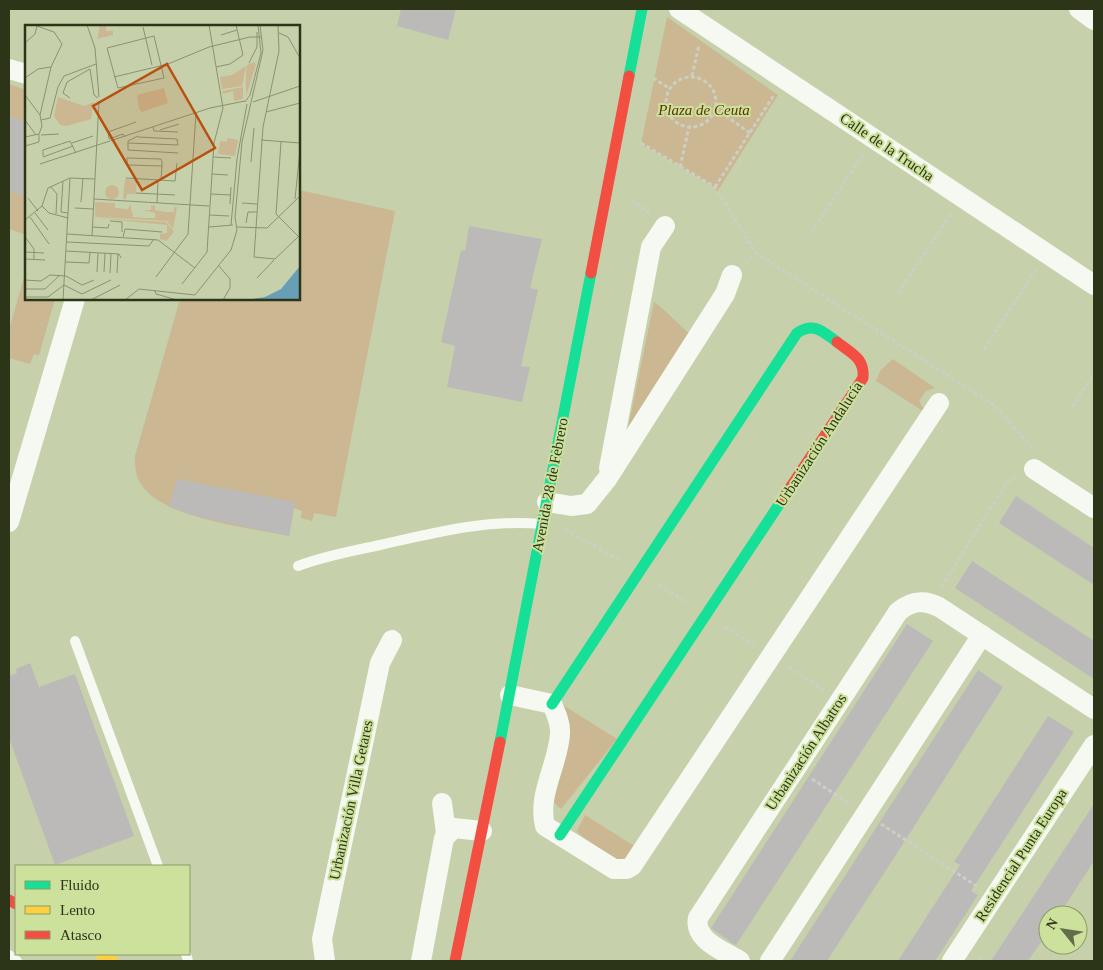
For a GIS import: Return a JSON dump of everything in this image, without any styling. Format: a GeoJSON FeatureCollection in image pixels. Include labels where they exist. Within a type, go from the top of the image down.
{"type":"FeatureCollection","features":[{"type":"Feature","properties":{"kind":"street","name":"Avenida 28 de Febrero"},"geometry":{"type":"LineString","coordinates":[[455,961],[510,695],[642,9]]}},
{"type":"Feature","properties":{"kind":"street","name":"Calle de la Trucha"},"geometry":{"type":"LineString","coordinates":[[679,9],[1094,285]]}},
{"type":"Feature","properties":{"kind":"street"},"geometry":{"type":"LineString","coordinates":[[1079,9],[1094,20]]}},
{"type":"Feature","properties":{"kind":"street"},"geometry":{"type":"LineString","coordinates":[[9,69],[25,74]]}},
{"type":"Feature","properties":{"kind":"street"},"geometry":{"type":"LineString","coordinates":[[607,479],[652,247],[665,226]]}},
{"type":"Feature","properties":{"kind":"street"},"geometry":{"type":"LineString","coordinates":[[547,502],[571,506],[587,504],[607,479],[725,294],[732,275]]}},
{"type":"Feature","properties":{"kind":"street"},"geometry":{"type":"LineString","coordinates":[[9,522],[75,300]]}},
{"type":"Feature","properties":{"kind":"street","name":"Urbanización Andalucía"},"geometry":{"type":"LineString","coordinates":[[552,704],[797,333],[806,327],[816,327],[860,359],[864,368],[863,378],[560,835]]}},
{"type":"Feature","properties":{"kind":"street"},"geometry":{"type":"LineString","coordinates":[[510,695],[552,704],[558,718],[560,734],[542,812],[545,826],[614,870],[626,869],[636,861],[939,403]]}},
{"type":"Feature","properties":{"kind":"street"},"geometry":{"type":"LineString","coordinates":[[1034,469],[1094,508]]}},
{"type":"Feature","properties":{"kind":"street","name":"Urbanización Albatros"},"geometry":{"type":"LineString","coordinates":[[740,961],[703,938],[698,929],[698,918],[898,612],[905,606],[922,601],[931,602],[1094,709]]}},
{"type":"Feature","properties":{"kind":"street"},"geometry":{"type":"LineString","coordinates":[[770,961],[982,635]]}},
{"type":"Feature","properties":{"kind":"street","name":"Urbanización Villa Getares"},"geometry":{"type":"LineString","coordinates":[[324,961],[322,940],[380,663],[392,640]]}},
{"type":"Feature","properties":{"kind":"street","name":"Residencial Punta Europa"},"geometry":{"type":"LineString","coordinates":[[952,961],[1093,748]]}},
{"type":"Feature","properties":{"kind":"street"},"geometry":{"type":"LineString","coordinates":[[421,961],[446,833],[442,803]]}},
{"type":"Feature","properties":{"kind":"street"},"geometry":{"type":"LineString","coordinates":[[446,833],[454,828],[482,831]]}},
{"type":"Feature","properties":{"kind":"street"},"geometry":{"type":"LineString","coordinates":[[102,955],[113,961]]}},
{"type":"Feature","properties":{"kind":"lane"},"geometry":{"type":"LineString","coordinates":[[298,566],[405,539],[483,524],[511,522],[542,524]]}},
{"type":"Feature","properties":{"kind":"lane"},"geometry":{"type":"LineString","coordinates":[[75,641],[158,865]]}},
{"type":"Feature","properties":{"kind":"lane"},"geometry":{"type":"LineString","coordinates":[[9,955],[17,961]]}},
{"type":"Feature","properties":{"kind":"path"},"geometry":{"type":"LineString","coordinates":[[692,76],[703,25]]}},
{"type":"Feature","properties":{"kind":"path"},"geometry":{"type":"LineString","coordinates":[[692,76],[701,78],[714,90],[715,108],[706,122],[689,127],[673,120],[665,105],[669,88],[684,77],[692,76]]}},
{"type":"Feature","properties":{"kind":"path"},"geometry":{"type":"LineString","coordinates":[[652,78],[669,88]]}},
{"type":"Feature","properties":{"kind":"path"},"geometry":{"type":"LineString","coordinates":[[714,187],[785,79]]}},
{"type":"Feature","properties":{"kind":"path"},"geometry":{"type":"LineString","coordinates":[[715,108],[750,133]]}},
{"type":"Feature","properties":{"kind":"path"},"geometry":{"type":"LineString","coordinates":[[680,167],[689,127]]}},
{"type":"Feature","properties":{"kind":"path"},"geometry":{"type":"LineString","coordinates":[[811,233],[873,138]]}},
{"type":"Feature","properties":{"kind":"path"},"geometry":{"type":"LineString","coordinates":[[898,293],[962,197]]}},
{"type":"Feature","properties":{"kind":"path"},"geometry":{"type":"LineString","coordinates":[[984,349],[1046,254]]}},
{"type":"Feature","properties":{"kind":"path"},"geometry":{"type":"LineString","coordinates":[[1072,407],[1094,374]]}},
{"type":"Feature","properties":{"kind":"path"},"geometry":{"type":"LineString","coordinates":[[796,768],[993,897]]}},
{"type":"Feature","properties":{"kind":"green space","name":"Plaza de Ceuta"},"geometry":{"type":"Polygon","coordinates":[[[667,17],[778,95],[717,192],[714,187],[641,144],[667,17]]]}},
{"type":"Feature","properties":{"kind":"green space"},"geometry":{"type":"Polygon","coordinates":[[[9,84],[25,90],[25,122],[9,116],[9,84]]]}},
{"type":"Feature","properties":{"kind":"green space"},"geometry":{"type":"Polygon","coordinates":[[[300,190],[395,211],[336,517],[314,513],[312,521],[301,518],[302,511],[294,508],[289,536],[211,521],[190,515],[156,499],[144,488],[136,473],[135,456],[180,300],[300,300],[300,190]]]}},
{"type":"Feature","properties":{"kind":"green space"},"geometry":{"type":"Polygon","coordinates":[[[9,191],[25,196],[25,235],[9,229],[9,191]]]}},
{"type":"Feature","properties":{"kind":"green space"},"geometry":{"type":"Polygon","coordinates":[[[25,274],[25,300],[55,300],[39,355],[34,354],[30,364],[9,358],[9,330],[25,274]]]}},
{"type":"Feature","properties":{"kind":"green space"},"geometry":{"type":"Polygon","coordinates":[[[654,302],[693,337],[628,428],[654,302]]]}},
{"type":"Feature","properties":{"kind":"green space"},"geometry":{"type":"Polygon","coordinates":[[[893,359],[935,388],[926,391],[919,401],[926,413],[876,381],[880,371],[893,359]]]}},
{"type":"Feature","properties":{"kind":"green space"},"geometry":{"type":"Polygon","coordinates":[[[563,705],[617,739],[561,809],[551,800],[563,705]]]}},
{"type":"Feature","properties":{"kind":"green space"},"geometry":{"type":"Polygon","coordinates":[[[585,815],[639,849],[632,859],[619,862],[579,834],[577,831],[585,815]]]}},
{"type":"Feature","properties":{"kind":"building"},"geometry":{"type":"Polygon","coordinates":[[[401,9],[456,9],[448,40],[397,26],[401,9]]]}},
{"type":"Feature","properties":{"kind":"building"},"geometry":{"type":"Polygon","coordinates":[[[9,116],[25,122],[25,196],[9,191],[9,116]]]}},
{"type":"Feature","properties":{"kind":"building"},"geometry":{"type":"Polygon","coordinates":[[[469,226],[542,239],[530,288],[538,290],[521,366],[530,367],[522,402],[447,387],[455,346],[441,342],[461,250],[465,251],[469,226]]]}},
{"type":"Feature","properties":{"kind":"building"},"geometry":{"type":"Polygon","coordinates":[[[177,479],[295,502],[289,536],[196,516],[169,507],[177,479]]]}},
{"type":"Feature","properties":{"kind":"building"},"geometry":{"type":"Polygon","coordinates":[[[1016,496],[1094,548],[1094,585],[999,523],[1016,496]]]}},
{"type":"Feature","properties":{"kind":"building"},"geometry":{"type":"Polygon","coordinates":[[[972,561],[1094,641],[1094,679],[955,588],[972,561]]]}},
{"type":"Feature","properties":{"kind":"building"},"geometry":{"type":"Polygon","coordinates":[[[907,624],[933,641],[736,945],[732,943],[711,928],[907,624]]]}},
{"type":"Feature","properties":{"kind":"building"},"geometry":{"type":"Polygon","coordinates":[[[30,663],[39,687],[75,674],[134,836],[55,865],[9,738],[9,676],[17,673],[16,669],[30,663]]]}},
{"type":"Feature","properties":{"kind":"building"},"geometry":{"type":"Polygon","coordinates":[[[978,670],[1003,687],[901,847],[827,961],[790,961],[978,670]]]}},
{"type":"Feature","properties":{"kind":"building"},"geometry":{"type":"Polygon","coordinates":[[[1048,716],[1074,732],[971,891],[978,895],[935,961],[898,961],[960,865],[954,862],[1048,716]]]}},
{"type":"Feature","properties":{"kind":"building"},"geometry":{"type":"Polygon","coordinates":[[[1094,804],[1094,861],[1065,905],[1038,905],[1038,946],[1028,961],[991,961],[1094,804]]]}},
{"type":"Feature","properties":{"kind":"traffic: fast"},"geometry":{"type":"LineString","coordinates":[[629,76],[642,9]]}},
{"type":"Feature","properties":{"kind":"traffic: fast"},"geometry":{"type":"LineString","coordinates":[[500,742],[591,273]]}},
{"type":"Feature","properties":{"kind":"traffic: fast"},"geometry":{"type":"LineString","coordinates":[[552,704],[797,333],[808,328],[818,329],[837,342]]}},
{"type":"Feature","properties":{"kind":"traffic: fast"},"geometry":{"type":"LineString","coordinates":[[560,835],[782,500]]}},
{"type":"Feature","properties":{"kind":"traffic: slow"},"geometry":{"type":"LineString","coordinates":[[102,955],[113,961]]}},
{"type":"Feature","properties":{"kind":"traffic: jam"},"geometry":{"type":"LineString","coordinates":[[591,273],[629,76]]}},
{"type":"Feature","properties":{"kind":"traffic: jam"},"geometry":{"type":"LineString","coordinates":[[782,500],[863,378],[862,365],[852,353],[837,342]]}},
{"type":"Feature","properties":{"kind":"traffic: jam"},"geometry":{"type":"LineString","coordinates":[[455,961],[500,742]]}},
{"type":"Feature","properties":{"kind":"traffic: jam"},"geometry":{"type":"LineString","coordinates":[[9,900],[15,903]]}}]}
